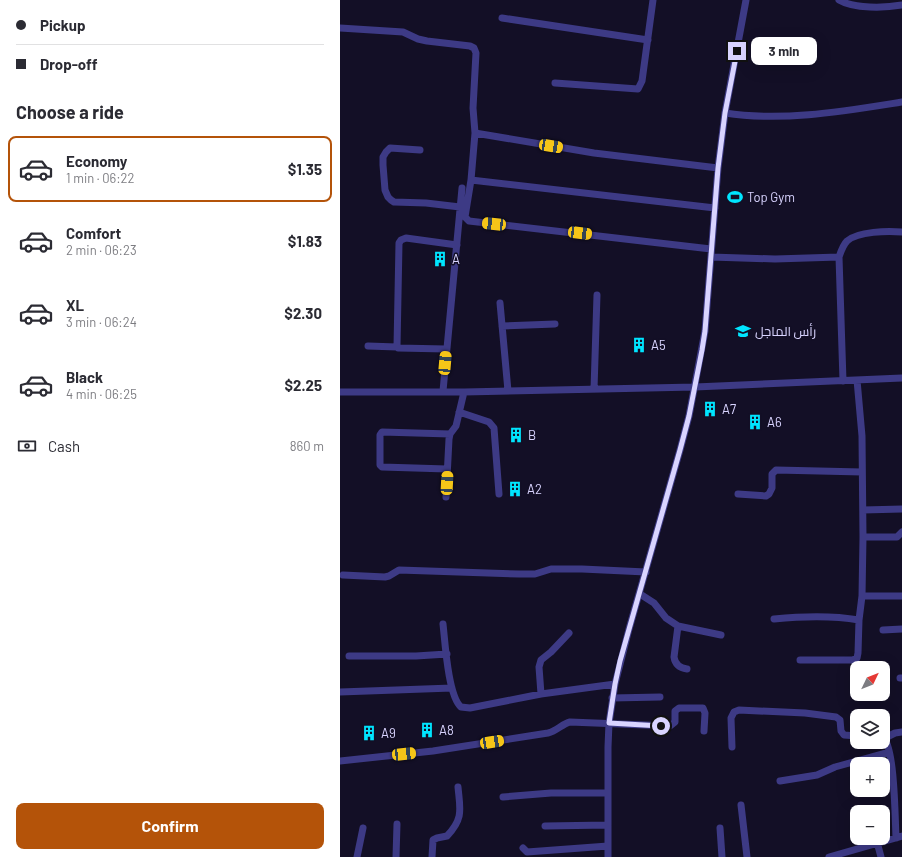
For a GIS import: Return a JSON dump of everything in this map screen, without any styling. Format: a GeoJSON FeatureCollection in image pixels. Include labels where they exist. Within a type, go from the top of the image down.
{"type":"FeatureCollection","features":[{"type":"Feature","properties":{"kind":"street"},"geometry":{"type":"LineString","coordinates":[[555,83],[638,89],[642,81],[653,0]]}},
{"type":"Feature","properties":{"kind":"street"},"geometry":{"type":"LineString","coordinates":[[608,857],[609,723],[612,698],[680,450],[695,388],[705,331],[718,168],[725,113],[746,0]]}},
{"type":"Feature","properties":{"kind":"street"},"geometry":{"type":"LineString","coordinates":[[839,0],[849,4],[862,6],[881,7],[902,5]]}},
{"type":"Feature","properties":{"kind":"street"},"geometry":{"type":"LineString","coordinates":[[502,18],[648,40]]}},
{"type":"Feature","properties":{"kind":"street"},"geometry":{"type":"LineString","coordinates":[[340,28],[403,32],[418,38],[470,46],[474,48],[476,53],[473,108],[474,134],[471,180],[466,217],[469,221],[711,253],[775,258],[838,257]]}},
{"type":"Feature","properties":{"kind":"street"},"geometry":{"type":"LineString","coordinates":[[725,113],[745,116],[784,117],[902,102]]}},
{"type":"Feature","properties":{"kind":"street"},"geometry":{"type":"LineString","coordinates":[[474,134],[594,153],[718,168]]}},
{"type":"Feature","properties":{"kind":"street"},"geometry":{"type":"LineString","coordinates":[[420,150],[390,148],[386,152],[383,157],[383,165],[385,190],[388,197],[394,202],[426,203],[460,207]]}},
{"type":"Feature","properties":{"kind":"street"},"geometry":{"type":"LineString","coordinates":[[471,180],[715,208]]}},
{"type":"Feature","properties":{"kind":"street"},"geometry":{"type":"LineString","coordinates":[[443,391],[462,188]]}},
{"type":"Feature","properties":{"kind":"street"},"geometry":{"type":"LineString","coordinates":[[843,381],[838,257],[843,245],[851,238],[873,232],[902,232]]}},
{"type":"Feature","properties":{"kind":"street"},"geometry":{"type":"LineString","coordinates":[[397,347],[400,241],[406,238],[456,244]]}},
{"type":"Feature","properties":{"kind":"street"},"geometry":{"type":"LineString","coordinates":[[594,389],[597,295]]}},
{"type":"Feature","properties":{"kind":"street"},"geometry":{"type":"LineString","coordinates":[[500,303],[508,391]]}},
{"type":"Feature","properties":{"kind":"street"},"geometry":{"type":"LineString","coordinates":[[502,326],[555,324]]}},
{"type":"Feature","properties":{"kind":"street"},"geometry":{"type":"LineString","coordinates":[[368,346],[446,349]]}},
{"type":"Feature","properties":{"kind":"street"},"geometry":{"type":"LineString","coordinates":[[340,392],[464,392],[695,388],[902,378]]}},
{"type":"Feature","properties":{"kind":"street"},"geometry":{"type":"LineString","coordinates":[[800,660],[853,660],[857,658],[858,653],[859,620],[862,596],[863,510],[862,436],[856,380]]}},
{"type":"Feature","properties":{"kind":"street"},"geometry":{"type":"LineString","coordinates":[[446,497],[450,434],[456,426],[464,392]]}},
{"type":"Feature","properties":{"kind":"street"},"geometry":{"type":"LineString","coordinates":[[459,412],[489,422],[494,428],[499,494]]}},
{"type":"Feature","properties":{"kind":"street"},"geometry":{"type":"LineString","coordinates":[[447,469],[382,467],[380,465],[380,435],[382,432],[450,434]]}},
{"type":"Feature","properties":{"kind":"street"},"geometry":{"type":"LineString","coordinates":[[738,494],[766,496],[772,488],[772,474],[776,470],[862,472]]}},
{"type":"Feature","properties":{"kind":"street"},"geometry":{"type":"LineString","coordinates":[[863,510],[902,509]]}},
{"type":"Feature","properties":{"kind":"street"},"geometry":{"type":"LineString","coordinates":[[863,537],[897,537],[902,532]]}},
{"type":"Feature","properties":{"kind":"street"},"geometry":{"type":"LineString","coordinates":[[343,575],[385,577],[399,570],[518,574],[535,574],[551,569],[646,572]]}},
{"type":"Feature","properties":{"kind":"street"},"geometry":{"type":"LineString","coordinates":[[640,594],[654,603],[666,618],[678,626],[721,635]]}},
{"type":"Feature","properties":{"kind":"street"},"geometry":{"type":"LineString","coordinates":[[862,596],[902,596]]}},
{"type":"Feature","properties":{"kind":"street"},"geometry":{"type":"LineString","coordinates":[[774,619],[841,617],[859,620]]}},
{"type":"Feature","properties":{"kind":"street"},"geometry":{"type":"LineString","coordinates":[[443,624],[452,688],[458,704],[465,708],[541,694],[615,684]]}},
{"type":"Feature","properties":{"kind":"street"},"geometry":{"type":"LineString","coordinates":[[678,626],[674,657],[678,665],[687,669]]}},
{"type":"Feature","properties":{"kind":"street"},"geometry":{"type":"LineString","coordinates":[[883,630],[902,628]]}},
{"type":"Feature","properties":{"kind":"street"},"geometry":{"type":"LineString","coordinates":[[541,694],[539,667],[541,660],[569,633]]}},
{"type":"Feature","properties":{"kind":"street"},"geometry":{"type":"LineString","coordinates":[[350,656],[409,656],[447,654]]}},
{"type":"Feature","properties":{"kind":"street"},"geometry":{"type":"LineString","coordinates":[[340,692],[452,688]]}},
{"type":"Feature","properties":{"kind":"street"},"geometry":{"type":"LineString","coordinates":[[612,698],[660,697]]}},
{"type":"Feature","properties":{"kind":"street"},"geometry":{"type":"LineString","coordinates":[[340,761],[433,751],[548,733],[566,723],[609,723],[670,726],[675,722],[675,711],[677,709],[701,708],[704,710],[704,732]]}},
{"type":"Feature","properties":{"kind":"street"},"geometry":{"type":"LineString","coordinates":[[732,747],[731,718],[734,712],[739,710],[805,713],[836,717],[840,720],[841,731],[844,735],[850,735]]}},
{"type":"Feature","properties":{"kind":"street"},"geometry":{"type":"LineString","coordinates":[[890,735],[902,732]]}},
{"type":"Feature","properties":{"kind":"street"},"geometry":{"type":"LineString","coordinates":[[888,749],[892,769],[899,837]]}},
{"type":"Feature","properties":{"kind":"street"},"geometry":{"type":"LineString","coordinates":[[780,781],[817,775],[835,767],[889,752]]}},
{"type":"Feature","properties":{"kind":"street"},"geometry":{"type":"LineString","coordinates":[[432,857],[433,840],[447,836],[459,818],[460,811],[458,787]]}},
{"type":"Feature","properties":{"kind":"street"},"geometry":{"type":"LineString","coordinates":[[503,797],[551,793],[608,793]]}},
{"type":"Feature","properties":{"kind":"street"},"geometry":{"type":"LineString","coordinates":[[741,804],[746,857]]}},
{"type":"Feature","properties":{"kind":"street"},"geometry":{"type":"LineString","coordinates":[[396,857],[397,824]]}},
{"type":"Feature","properties":{"kind":"street"},"geometry":{"type":"LineString","coordinates":[[545,826],[608,825]]}},
{"type":"Feature","properties":{"kind":"street"},"geometry":{"type":"LineString","coordinates":[[357,857],[362,828]]}},
{"type":"Feature","properties":{"kind":"street"},"geometry":{"type":"LineString","coordinates":[[720,828],[722,857]]}},
{"type":"Feature","properties":{"kind":"street"},"geometry":{"type":"LineString","coordinates":[[829,857],[867,845]]}},
{"type":"Feature","properties":{"kind":"street"},"geometry":{"type":"LineString","coordinates":[[878,845],[881,857]]}},
{"type":"Feature","properties":{"kind":"street"},"geometry":{"type":"LineString","coordinates":[[523,848],[527,852],[608,846]]}},
{"type":"Feature","properties":{"kind":"place","name":"Top Gym"},"geometry":{"type":"Point","coordinates":[735,197]}},
{"type":"Feature","properties":{"kind":"place","name":"A"},"geometry":{"type":"Point","coordinates":[440,259]}},
{"type":"Feature","properties":{"kind":"place","name":"رأس الماجل"},"geometry":{"type":"Point","coordinates":[743,331]}},
{"type":"Feature","properties":{"kind":"place","name":"A5"},"geometry":{"type":"Point","coordinates":[639,345]}},
{"type":"Feature","properties":{"kind":"place","name":"A7"},"geometry":{"type":"Point","coordinates":[710,409]}},
{"type":"Feature","properties":{"kind":"place","name":"A6"},"geometry":{"type":"Point","coordinates":[755,422]}},
{"type":"Feature","properties":{"kind":"place","name":"B"},"geometry":{"type":"Point","coordinates":[516,435]}},
{"type":"Feature","properties":{"kind":"place","name":"A2"},"geometry":{"type":"Point","coordinates":[515,489]}},
{"type":"Feature","properties":{"kind":"place","name":"A8"},"geometry":{"type":"Point","coordinates":[427,730]}},
{"type":"Feature","properties":{"kind":"place","name":"A9"},"geometry":{"type":"Point","coordinates":[369,733]}},
{"type":"Feature","properties":{"kind":"route"},"geometry":{"type":"LineString","coordinates":[[661,726],[609,723],[620,661],[689,416],[702,350],[705,331],[718,168],[725,113],[737,51]]}}]}
